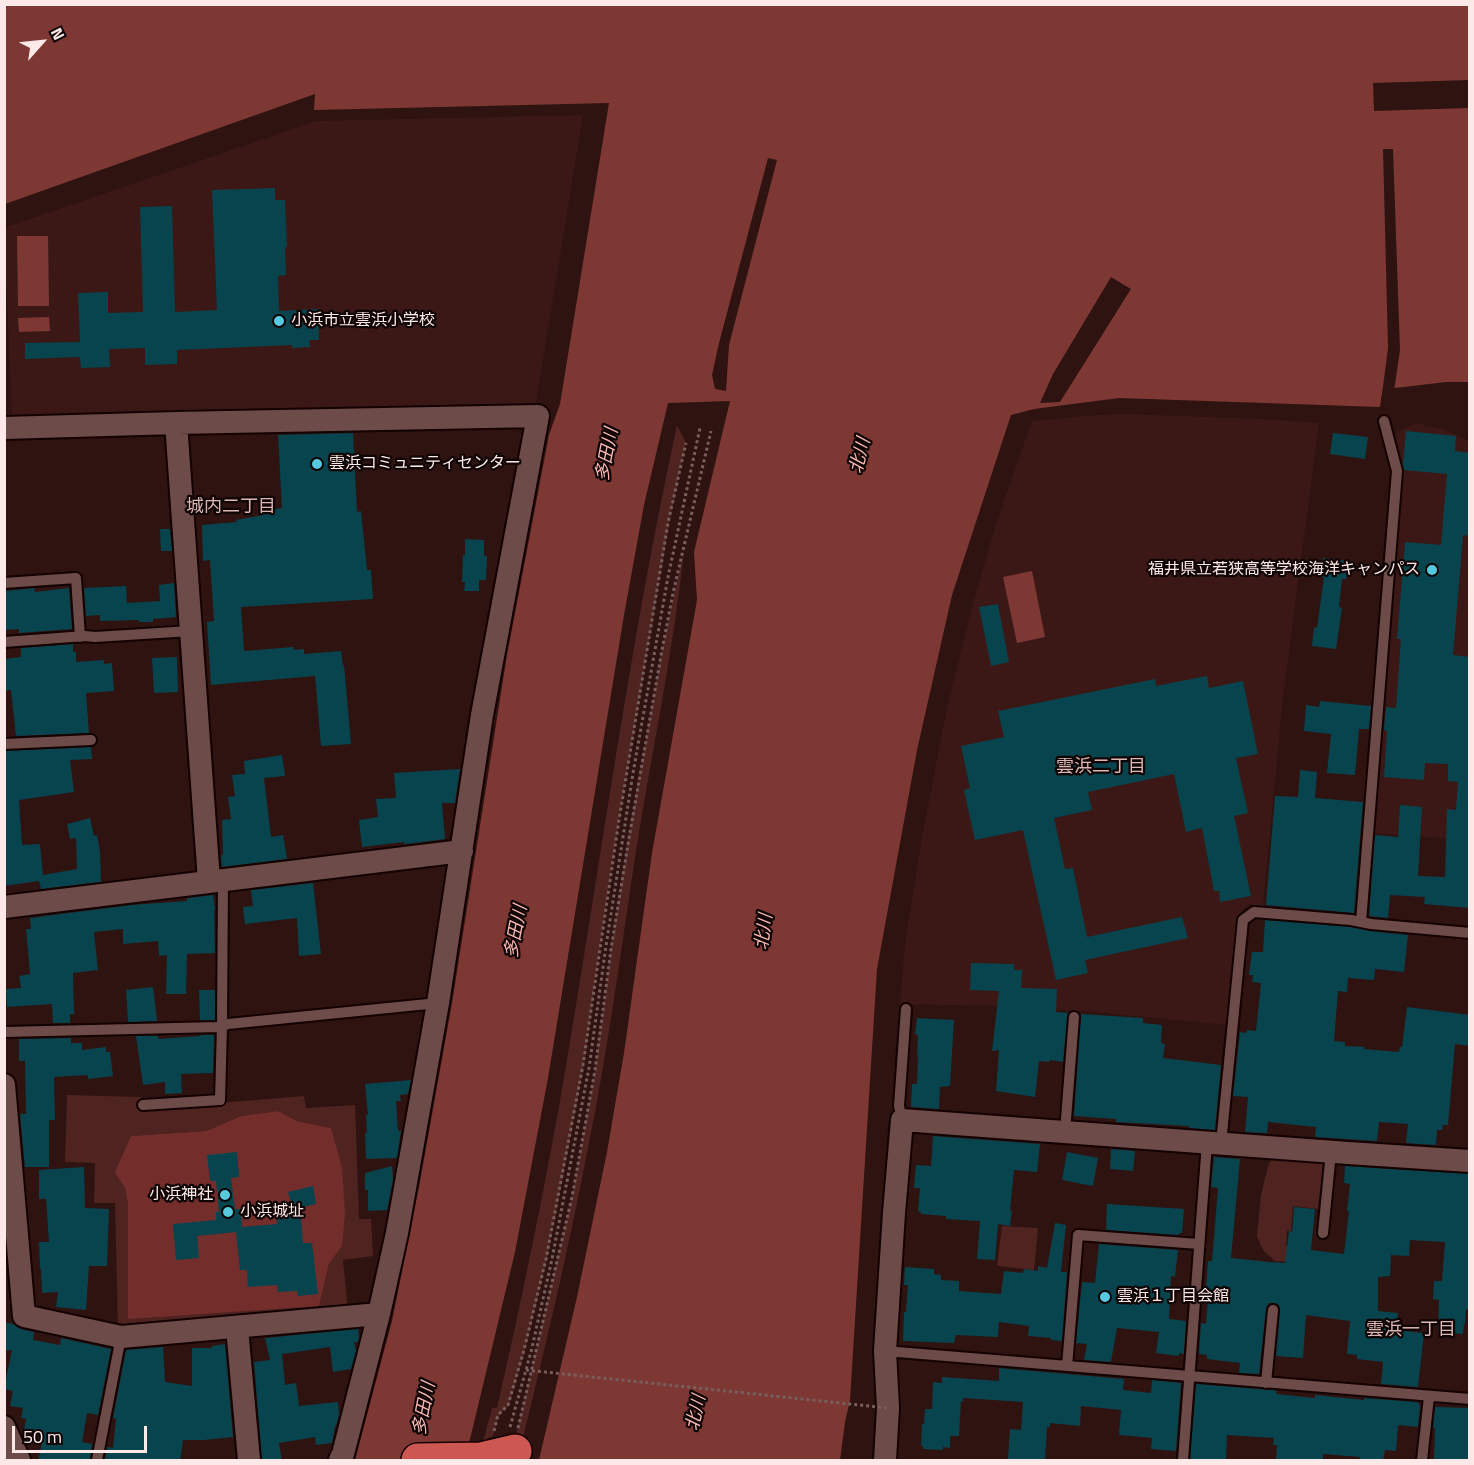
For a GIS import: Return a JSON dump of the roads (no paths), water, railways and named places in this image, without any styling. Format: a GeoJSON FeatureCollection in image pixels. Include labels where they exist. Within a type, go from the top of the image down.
{"type":"FeatureCollection","features":[{"type":"Feature","properties":{"kind":"highway"},"geometry":{"type":"LineString","coordinates":[[418,1461],[501,1444]]}},
{"type":"Feature","properties":{"kind":"street"},"geometry":{"type":"LineString","coordinates":[[4,428],[538,416],[482,716],[438,1003],[397,1233],[379,1314],[340,1461]]}},
{"type":"Feature","properties":{"kind":"street"},"geometry":{"type":"LineString","coordinates":[[177,423],[191,631],[216,880]]}},
{"type":"Feature","properties":{"kind":"street"},"geometry":{"type":"LineString","coordinates":[[4,907],[462,851]]}},
{"type":"Feature","properties":{"kind":"street"},"geometry":{"type":"LineString","coordinates":[[4,1085],[10,1227],[24,1316],[121,1337],[379,1314]]}},
{"type":"Feature","properties":{"kind":"street"},"geometry":{"type":"LineString","coordinates":[[885,1461],[888,1408],[885,1351],[902,1120],[1470,1161]]}},
{"type":"Feature","properties":{"kind":"street"},"geometry":{"type":"LineString","coordinates":[[237,1328],[249,1461]]}},
{"type":"Feature","properties":{"kind":"street"},"geometry":{"type":"LineString","coordinates":[[4,1427],[19,1461]]}},
{"type":"Feature","properties":{"kind":"lane"},"geometry":{"type":"LineString","coordinates":[[1360,922],[1397,471],[1384,421]]}},
{"type":"Feature","properties":{"kind":"lane"},"geometry":{"type":"LineString","coordinates":[[4,583],[76,578],[80,637]]}},
{"type":"Feature","properties":{"kind":"lane"},"geometry":{"type":"LineString","coordinates":[[4,642],[191,631]]}},
{"type":"Feature","properties":{"kind":"lane"},"geometry":{"type":"LineString","coordinates":[[4,744],[91,740]]}},
{"type":"Feature","properties":{"kind":"lane"},"geometry":{"type":"LineString","coordinates":[[143,1105],[220,1100],[222,1026],[216,880]]}},
{"type":"Feature","properties":{"kind":"lane"},"geometry":{"type":"LineString","coordinates":[[1183,1461],[1199,1245],[1243,920],[1254,912],[1470,933]]}},
{"type":"Feature","properties":{"kind":"lane"},"geometry":{"type":"LineString","coordinates":[[4,1032],[222,1026],[438,1003]]}},
{"type":"Feature","properties":{"kind":"lane"},"geometry":{"type":"LineString","coordinates":[[902,1120],[899,1106],[906,1009]]}},
{"type":"Feature","properties":{"kind":"lane"},"geometry":{"type":"LineString","coordinates":[[1065,1132],[1074,1017]]}},
{"type":"Feature","properties":{"kind":"lane"},"geometry":{"type":"LineString","coordinates":[[1323,1233],[1330,1152]]}},
{"type":"Feature","properties":{"kind":"lane"},"geometry":{"type":"LineString","coordinates":[[1067,1366],[1078,1235],[1199,1245]]}},
{"type":"Feature","properties":{"kind":"lane"},"geometry":{"type":"LineString","coordinates":[[1266,1383],[1273,1310]]}},
{"type":"Feature","properties":{"kind":"lane"},"geometry":{"type":"LineString","coordinates":[[97,1461],[121,1337]]}},
{"type":"Feature","properties":{"kind":"lane"},"geometry":{"type":"LineString","coordinates":[[885,1351],[1470,1399]]}},
{"type":"Feature","properties":{"kind":"lane"},"geometry":{"type":"LineString","coordinates":[[1422,1461],[1429,1396]]}},
{"type":"Feature","properties":{"kind":"water"},"geometry":{"type":"Polygon","coordinates":[[[4,5],[1469,5],[1469,382],[1383,388],[1380,407],[1119,398],[1034,409],[1011,415],[952,595],[917,750],[877,969],[850,1400],[840,1460],[539,1460],[577,1297],[607,1152],[624,1053],[652,853],[697,600],[694,552],[730,401],[668,403],[644,505],[624,615],[548,1078],[515,1252],[465,1460],[355,1460],[392,1321],[419,1187],[452,1003],[507,655],[549,435],[560,404],[609,103],[314,110],[315,94],[5,204],[4,5]]]}},
{"type":"Feature","properties":{"kind":"water"},"geometry":{"type":"Polygon","coordinates":[[[17,236],[48,236],[49,306],[18,306],[17,236]]]}},
{"type":"Feature","properties":{"kind":"water"},"geometry":{"type":"Polygon","coordinates":[[[49,317],[50,331],[19,332],[18,318],[49,317]]]}},
{"type":"Feature","properties":{"kind":"water"},"geometry":{"type":"Polygon","coordinates":[[[1032,571],[1045,637],[1017,643],[1003,577],[1032,571]]]}},
{"type":"Feature","properties":{"kind":"place","name":"小浜市立雲浜小学校"},"geometry":{"type":"Point","coordinates":[279,321]}},
{"type":"Feature","properties":{"kind":"place","name":"雲浜コミュニティセンター"},"geometry":{"type":"Point","coordinates":[317,464]}},
{"type":"Feature","properties":{"kind":"place","name":"福井県立若狭高等学校海洋キャンパス"},"geometry":{"type":"Point","coordinates":[1432,570]}},
{"type":"Feature","properties":{"kind":"place","name":"小浜神社"},"geometry":{"type":"Point","coordinates":[225,1195]}},
{"type":"Feature","properties":{"kind":"place","name":"小浜城址"},"geometry":{"type":"Point","coordinates":[228,1212]}},
{"type":"Feature","properties":{"kind":"place","name":"雲浜１丁目会館"},"geometry":{"type":"Point","coordinates":[1105,1297]}},
{"type":"Feature","properties":{"kind":"district","name":"城内二丁目"},"geometry":{"type":"Point","coordinates":[231,508]}},
{"type":"Feature","properties":{"kind":"district","name":"雲浜二丁目"},"geometry":{"type":"Point","coordinates":[1101,768]}},
{"type":"Feature","properties":{"kind":"district","name":"雲浜一丁目"},"geometry":{"type":"Point","coordinates":[1411,1331]}},
{"type":"Feature","properties":{"kind":"water label","name":"多田川"},"geometry":{"type":"Point","coordinates":[608,455]}},
{"type":"Feature","properties":{"kind":"water label","name":"北川"},"geometry":{"type":"Point","coordinates":[861,456]}},
{"type":"Feature","properties":{"kind":"water label","name":"多田川"},"geometry":{"type":"Point","coordinates":[517,932]}},
{"type":"Feature","properties":{"kind":"water label","name":"北川"},"geometry":{"type":"Point","coordinates":[765,932]}},
{"type":"Feature","properties":{"kind":"water label","name":"多田川"},"geometry":{"type":"Point","coordinates":[425,1409]}},
{"type":"Feature","properties":{"kind":"water label","name":"北川"},"geometry":{"type":"Point","coordinates":[697,1413]}}]}
